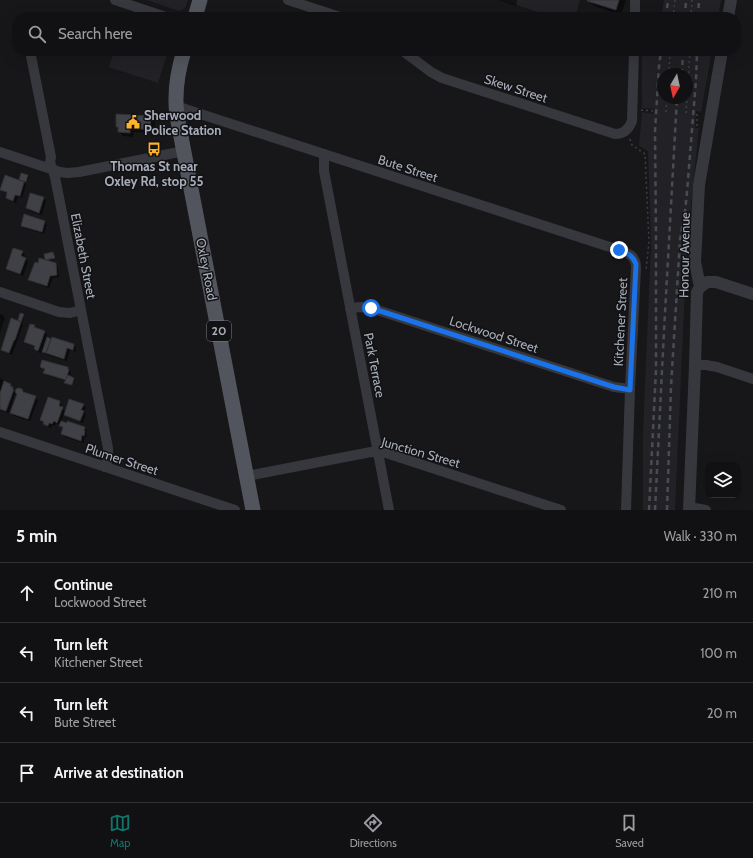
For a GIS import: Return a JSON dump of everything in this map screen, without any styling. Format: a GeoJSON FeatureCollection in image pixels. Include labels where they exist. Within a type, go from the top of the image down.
{"type":"FeatureCollection","features":[{"type":"Feature","properties":{"kind":"main road"},"geometry":{"type":"LineString","coordinates":[[196,12],[200,0]]}},
{"type":"Feature","properties":{"kind":"main road","name":"Oxley Road"},"geometry":{"type":"LineString","coordinates":[[183,56],[177,80],[176,106],[179,131],[253,510]]}},
{"type":"Feature","properties":{"kind":"street"},"geometry":{"type":"LineString","coordinates":[[115,0],[151,12]]}},
{"type":"Feature","properties":{"kind":"street"},"geometry":{"type":"LineString","coordinates":[[288,0],[325,12]]}},
{"type":"Feature","properties":{"kind":"street"},"geometry":{"type":"LineString","coordinates":[[635,0],[635,12]]}},
{"type":"Feature","properties":{"kind":"street"},"geometry":{"type":"LineString","coordinates":[[729,12],[731,0]]}},
{"type":"Feature","properties":{"kind":"street","name":"Elizabeth Street"},"geometry":{"type":"LineString","coordinates":[[31,56],[51,157],[50,162],[55,177],[108,448],[108,459],[105,467]]}},
{"type":"Feature","properties":{"kind":"street","name":"Skew Street"},"geometry":{"type":"LineString","coordinates":[[410,56],[431,72],[442,78],[612,134],[618,134],[626,131]]}},
{"type":"Feature","properties":{"kind":"street"},"geometry":{"type":"LineString","coordinates":[[626,131],[631,125],[632,117],[634,56]]}},
{"type":"Feature","properties":{"kind":"street","name":"Honour Avenue"},"geometry":{"type":"LineString","coordinates":[[689,509],[698,292],[700,287],[695,262],[699,185],[721,56]]}},
{"type":"Feature","properties":{"kind":"street","name":"Bute Street"},"geometry":{"type":"LineString","coordinates":[[176,106],[619,250],[632,256]]}},
{"type":"Feature","properties":{"kind":"street"},"geometry":{"type":"LineString","coordinates":[[0,152],[53,170],[67,173],[79,172],[184,151]]}},
{"type":"Feature","properties":{"kind":"street","name":"Park Terrace"},"geometry":{"type":"LineString","coordinates":[[324,154],[324,171],[389,510]]}},
{"type":"Feature","properties":{"kind":"street","name":"Kitchener Street"},"geometry":{"type":"LineString","coordinates":[[626,510],[636,264],[632,256]]}},
{"type":"Feature","properties":{"kind":"street"},"geometry":{"type":"LineString","coordinates":[[700,287],[707,282],[716,282],[753,294]]}},
{"type":"Feature","properties":{"kind":"street"},"geometry":{"type":"LineString","coordinates":[[0,292],[59,312],[70,313],[81,310]]}},
{"type":"Feature","properties":{"kind":"street","name":"Lockwood Street"},"geometry":{"type":"LineString","coordinates":[[350,308],[371,308],[614,387],[630,390]]}},
{"type":"Feature","properties":{"kind":"street"},"geometry":{"type":"LineString","coordinates":[[696,365],[717,367],[753,379]]}},
{"type":"Feature","properties":{"kind":"street","name":"Plumer Street"},"geometry":{"type":"LineString","coordinates":[[0,432],[235,510]]}},
{"type":"Feature","properties":{"kind":"street","name":"Junction Street"},"geometry":{"type":"LineString","coordinates":[[247,476],[371,452],[378,452],[386,453],[560,510]]}},
{"type":"Feature","properties":{"kind":"street"},"geometry":{"type":"LineString","coordinates":[[689,509],[706,510]]}},
{"type":"Feature","properties":{"kind":"path"},"geometry":{"type":"LineString","coordinates":[[674,12],[675,0]]}},
{"type":"Feature","properties":{"kind":"path"},"geometry":{"type":"LineString","coordinates":[[691,12],[692,0]]}},
{"type":"Feature","properties":{"kind":"path"},"geometry":{"type":"LineString","coordinates":[[669,68],[670,56]]}},
{"type":"Feature","properties":{"kind":"path"},"geometry":{"type":"LineString","coordinates":[[686,113],[690,56]]}},
{"type":"Feature","properties":{"kind":"path"},"geometry":{"type":"LineString","coordinates":[[666,112],[667,104]]}},
{"type":"Feature","properties":{"kind":"path"},"geometry":{"type":"LineString","coordinates":[[641,110],[653,111]]}},
{"type":"Feature","properties":{"kind":"path"},"geometry":{"type":"LineString","coordinates":[[697,114],[697,126]]}},
{"type":"Feature","properties":{"kind":"path"},"geometry":{"type":"LineString","coordinates":[[626,131],[632,144],[645,154],[649,242],[645,276]]}},
{"type":"Feature","properties":{"kind":"shaded area"},"geometry":{"type":"Polygon","coordinates":[[[147,0],[188,0],[185,8],[179,11],[147,0]]]}},
{"type":"Feature","properties":{"kind":"shaded area"},"geometry":{"type":"Polygon","coordinates":[[[501,0],[580,0],[576,12],[538,12],[501,0]]]}},
{"type":"Feature","properties":{"kind":"shaded area"},"geometry":{"type":"Polygon","coordinates":[[[664,0],[721,0],[719,12],[662,12],[664,0]]]}},
{"type":"Feature","properties":{"kind":"shaded area"},"geometry":{"type":"Polygon","coordinates":[[[112,56],[166,56],[158,83],[109,67],[112,56]]]}},
{"type":"Feature","properties":{"kind":"shaded area"},"geometry":{"type":"Polygon","coordinates":[[[642,56],[711,56],[701,112],[696,111],[695,128],[699,128],[687,243],[675,510],[643,510],[643,434],[651,244],[648,151],[639,146],[642,112],[653,114],[654,109],[642,108],[642,56]]]}},
{"type":"Feature","properties":{"kind":"building"},"geometry":{"type":"Polygon","coordinates":[[[619,0],[616,10],[587,1],[619,0]]]}},
{"type":"Feature","properties":{"kind":"building","name":"Sherwood Police Station"},"geometry":{"type":"Polygon","coordinates":[[[116,114],[151,116],[150,130],[130,128],[130,133],[118,132],[118,127],[116,127],[116,114]]]}},
{"type":"Feature","properties":{"kind":"building"},"geometry":{"type":"Polygon","coordinates":[[[21,173],[28,175],[26,182],[19,180],[21,173]]]}},
{"type":"Feature","properties":{"kind":"building"},"geometry":{"type":"Polygon","coordinates":[[[5,175],[24,182],[20,196],[15,195],[13,201],[6,198],[7,192],[0,190],[5,175]]]}},
{"type":"Feature","properties":{"kind":"building"},"geometry":{"type":"Polygon","coordinates":[[[30,193],[44,197],[39,213],[26,208],[30,193]]]}},
{"type":"Feature","properties":{"kind":"building"},"geometry":{"type":"Polygon","coordinates":[[[24,214],[45,221],[42,232],[21,226],[24,214]]]}},
{"type":"Feature","properties":{"kind":"building"},"geometry":{"type":"Polygon","coordinates":[[[13,248],[23,251],[21,256],[26,258],[20,274],[6,269],[13,248]]]}},
{"type":"Feature","properties":{"kind":"building"},"geometry":{"type":"Polygon","coordinates":[[[53,252],[55,258],[45,260],[44,254],[53,252]]]}},
{"type":"Feature","properties":{"kind":"building"},"geometry":{"type":"Polygon","coordinates":[[[39,258],[56,263],[57,275],[50,276],[47,286],[28,280],[35,262],[38,263],[39,258]]]}},
{"type":"Feature","properties":{"kind":"building"},"geometry":{"type":"Polygon","coordinates":[[[20,313],[24,314],[21,322],[18,320],[20,313]]]}},
{"type":"Feature","properties":{"kind":"building"},"geometry":{"type":"Polygon","coordinates":[[[11,318],[21,322],[9,353],[1,350],[11,318]]]}},
{"type":"Feature","properties":{"kind":"building"},"geometry":{"type":"Polygon","coordinates":[[[30,324],[35,325],[34,327],[45,331],[38,351],[34,349],[35,346],[24,342],[30,324]]]}},
{"type":"Feature","properties":{"kind":"building"},"geometry":{"type":"Polygon","coordinates":[[[47,337],[51,339],[46,353],[42,352],[47,337]]]}},
{"type":"Feature","properties":{"kind":"building"},"geometry":{"type":"Polygon","coordinates":[[[52,337],[74,344],[73,350],[67,348],[64,359],[46,353],[52,337]]]}},
{"type":"Feature","properties":{"kind":"building"},"geometry":{"type":"Polygon","coordinates":[[[42,360],[68,367],[69,369],[66,380],[43,373],[45,369],[40,367],[42,360]]]}},
{"type":"Feature","properties":{"kind":"building"},"geometry":{"type":"Polygon","coordinates":[[[68,375],[74,378],[72,385],[64,383],[68,375]]]}},
{"type":"Feature","properties":{"kind":"building"},"geometry":{"type":"Polygon","coordinates":[[[4,381],[11,384],[10,386],[14,389],[6,411],[0,409],[0,393],[4,381]]]}},
{"type":"Feature","properties":{"kind":"building"},"geometry":{"type":"Polygon","coordinates":[[[16,389],[22,389],[23,392],[36,396],[28,419],[10,413],[17,394],[15,392],[16,389]]]}},
{"type":"Feature","properties":{"kind":"building"},"geometry":{"type":"Polygon","coordinates":[[[48,397],[60,401],[59,406],[63,407],[57,423],[54,421],[52,424],[49,423],[48,426],[43,424],[44,422],[40,420],[48,397]]]}},
{"type":"Feature","properties":{"kind":"building"},"geometry":{"type":"Polygon","coordinates":[[[69,399],[84,404],[81,410],[84,411],[80,421],[64,415],[69,399]]]}},
{"type":"Feature","properties":{"kind":"building"},"geometry":{"type":"Polygon","coordinates":[[[61,421],[67,423],[67,421],[85,427],[84,436],[82,435],[81,441],[61,434],[63,427],[59,426],[61,421]]]}},
{"type":"Feature","properties":{"kind":"railway"},"geometry":{"type":"LineString","coordinates":[[667,12],[668,0]]}},
{"type":"Feature","properties":{"kind":"railway"},"geometry":{"type":"LineString","coordinates":[[685,12],[686,0]]}},
{"type":"Feature","properties":{"kind":"railway"},"geometry":{"type":"LineString","coordinates":[[698,12],[699,0]]}},
{"type":"Feature","properties":{"kind":"railway"},"geometry":{"type":"LineString","coordinates":[[649,510],[656,370],[655,131],[660,56]]}},
{"type":"Feature","properties":{"kind":"railway"},"geometry":{"type":"LineString","coordinates":[[682,68],[683,56]]}},
{"type":"Feature","properties":{"kind":"railway"},"geometry":{"type":"LineString","coordinates":[[667,510],[671,387],[680,240],[687,192],[697,56]]}},
{"type":"Feature","properties":{"kind":"railway"},"geometry":{"type":"LineString","coordinates":[[655,510],[677,104]]}},
{"type":"Feature","properties":{"kind":"place","name":"Sherwood Police Station"},"geometry":{"type":"Point","coordinates":[133,122]}},
{"type":"Feature","properties":{"kind":"place","name":"Thomas St near Oxley Rd, stop 55"},"geometry":{"type":"Point","coordinates":[154,149]}},
{"type":"Feature","properties":{"kind":"route"},"geometry":{"type":"LineString","coordinates":[[371,308],[614,387],[630,390],[636,264],[632,256],[619,250]]}}]}
